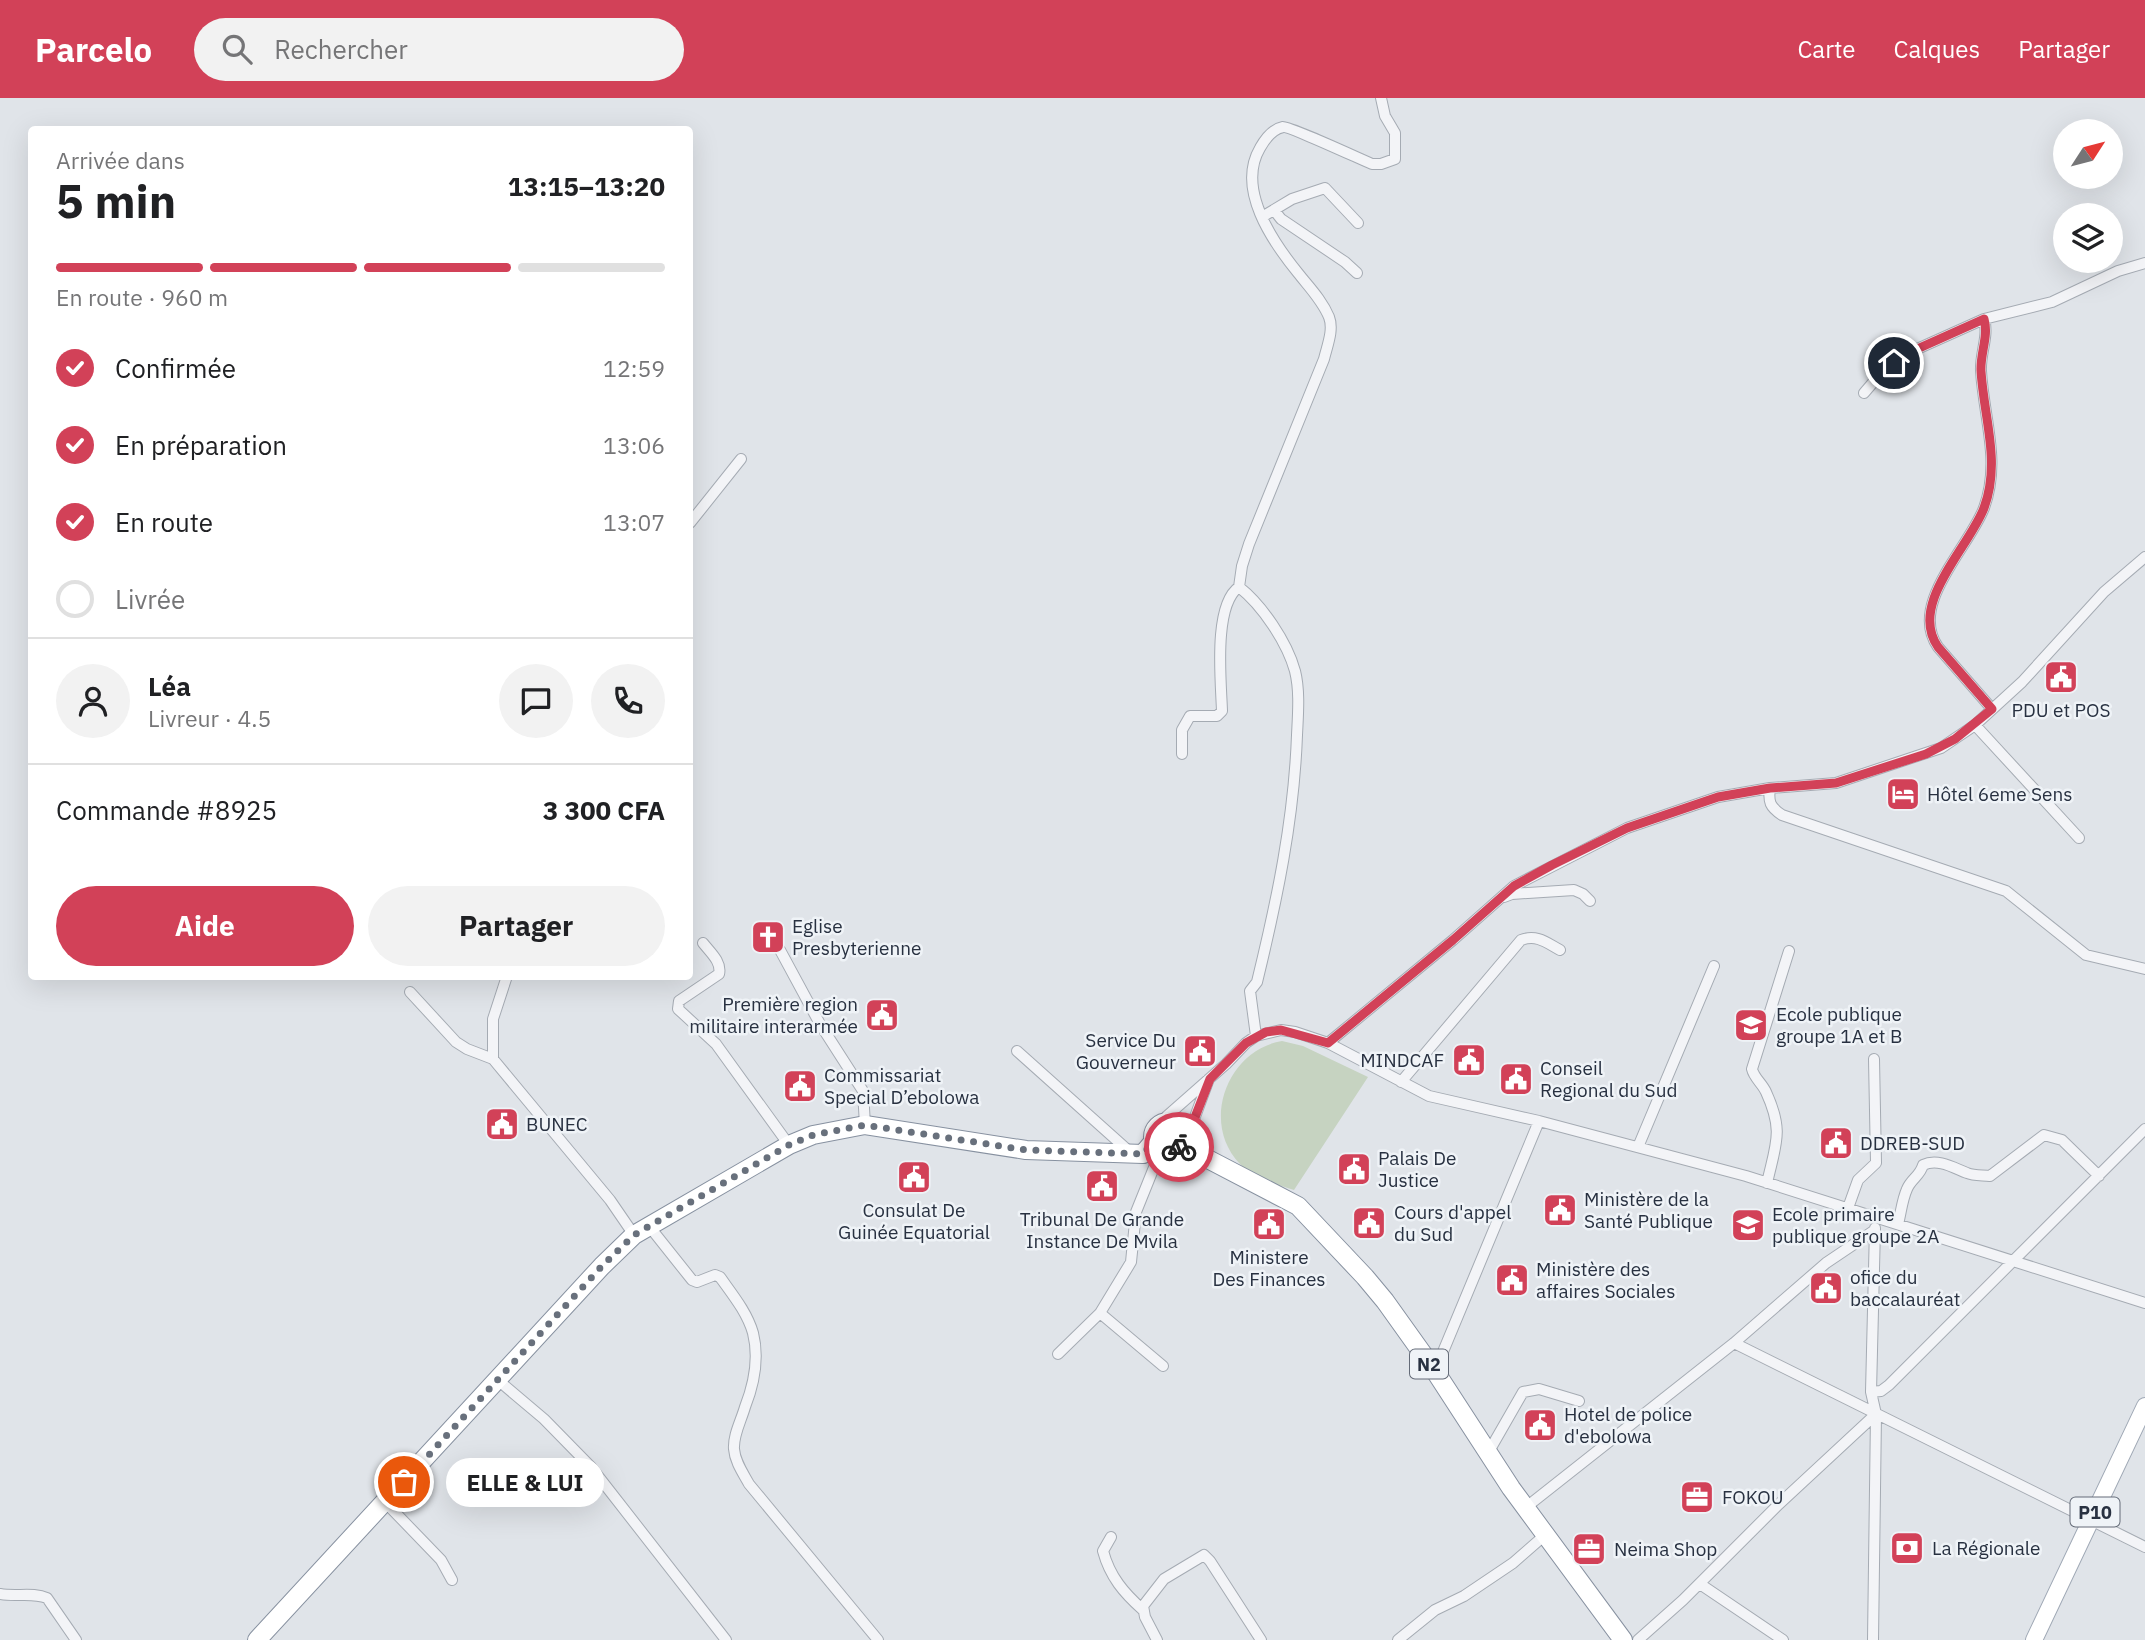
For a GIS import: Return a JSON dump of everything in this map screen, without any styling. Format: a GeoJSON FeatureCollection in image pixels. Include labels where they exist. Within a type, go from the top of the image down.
{"type":"FeatureCollection","features":[{"type":"Feature","properties":{"kind":"highway"},"geometry":{"type":"LineString","coordinates":[[1157,1146],[1154,1129],[1163,1122]]}},
{"type":"Feature","properties":{"kind":"highway","name":"N2"},"geometry":{"type":"LineString","coordinates":[[1163,1122],[1175,1123],[1183,1133],[1182,1142],[1298,1206],[1385,1301],[1525,1508],[1623,1640]]}},
{"type":"Feature","properties":{"kind":"highway"},"geometry":{"type":"LineString","coordinates":[[257,1640],[499,1381],[602,1266],[641,1231],[789,1145],[813,1135],[865,1125],[1026,1150],[1143,1154],[1157,1146]]}},
{"type":"Feature","properties":{"kind":"highway"},"geometry":{"type":"LineString","coordinates":[[1157,1146],[1172,1152],[1182,1142]]}},
{"type":"Feature","properties":{"kind":"main road","name":"P10"},"geometry":{"type":"LineString","coordinates":[[2034,1640],[2145,1406]]}},
{"type":"Feature","properties":{"kind":"main road","name":"P10"},"geometry":{"type":"LineString","coordinates":[[2020,1640],[2043,1617]]}},
{"type":"Feature","properties":{"kind":"street"},"geometry":{"type":"LineString","coordinates":[[1182,754],[1182,730],[1190,716],[1217,716],[1222,710],[1220,631],[1231,593],[1239,587],[1249,544],[1324,359],[1330,335],[1331,320],[1320,299],[1296,271],[1262,217],[1252,188],[1253,159],[1267,135],[1283,127],[1296,129],[1315,141],[1372,164],[1395,159],[1395,133],[1385,116],[1381,98]]}},
{"type":"Feature","properties":{"kind":"street"},"geometry":{"type":"LineString","coordinates":[[1262,217],[1292,199],[1325,188],[1358,223]]}},
{"type":"Feature","properties":{"kind":"street"},"geometry":{"type":"LineString","coordinates":[[1274,210],[1281,219],[1345,262],[1357,274]]}},
{"type":"Feature","properties":{"kind":"street"},"geometry":{"type":"LineString","coordinates":[[1864,393],[1882,372],[1906,354],[1984,319],[2052,302],[2118,271],[2145,264]]}},
{"type":"Feature","properties":{"kind":"street"},"geometry":{"type":"LineString","coordinates":[[1984,319],[1988,331],[1982,347],[1981,371],[1993,461],[1992,481],[1984,508],[1931,602],[1928,622],[1938,647],[1992,709]]}},
{"type":"Feature","properties":{"kind":"street"},"geometry":{"type":"LineString","coordinates":[[693,519],[741,459]]}},
{"type":"Feature","properties":{"kind":"street"},"geometry":{"type":"LineString","coordinates":[[1328,1043],[1514,886],[1627,828],[1718,797],[1770,788],[1836,783],[1941,748],[1975,724],[2022,682],[2104,592],[2145,557]]}},
{"type":"Feature","properties":{"kind":"street"},"geometry":{"type":"LineString","coordinates":[[1239,587],[1258,604],[1287,652],[1295,671],[1298,705],[1296,765],[1284,863],[1257,982],[1250,991],[1256,1036]]}},
{"type":"Feature","properties":{"kind":"street"},"geometry":{"type":"LineString","coordinates":[[1975,724],[2079,838]]}},
{"type":"Feature","properties":{"kind":"street"},"geometry":{"type":"LineString","coordinates":[[1770,788],[1768,801],[1782,815],[2006,891],[2086,955],[2145,969]]}},
{"type":"Feature","properties":{"kind":"street"},"geometry":{"type":"LineString","coordinates":[[1491,904],[1512,894],[1539,891],[1574,890],[1590,901]]}},
{"type":"Feature","properties":{"kind":"street"},"geometry":{"type":"LineString","coordinates":[[1401,1082],[1521,940],[1529,937],[1540,939],[1560,950]]}},
{"type":"Feature","properties":{"kind":"street"},"geometry":{"type":"LineString","coordinates":[[703,943],[718,962],[719,974],[679,1001],[678,1009],[716,1044],[789,1145]]}},
{"type":"Feature","properties":{"kind":"street"},"geometry":{"type":"LineString","coordinates":[[780,950],[820,1024],[863,1091],[865,1125]]}},
{"type":"Feature","properties":{"kind":"street"},"geometry":{"type":"LineString","coordinates":[[1767,1183],[1778,1126],[1765,1090],[1752,1069],[1789,951]]}},
{"type":"Feature","properties":{"kind":"street"},"geometry":{"type":"LineString","coordinates":[[1638,1147],[1714,966]]}},
{"type":"Feature","properties":{"kind":"street"},"geometry":{"type":"LineString","coordinates":[[493,1059],[493,1019],[506,980]]}},
{"type":"Feature","properties":{"kind":"street"},"geometry":{"type":"LineString","coordinates":[[410,992],[456,1042],[493,1059],[610,1200],[692,1280],[697,1282],[715,1275],[720,1277],[746,1314],[753,1334],[756,1365],[749,1399],[735,1435],[734,1450],[738,1464],[749,1484],[878,1640]]}},
{"type":"Feature","properties":{"kind":"street"},"geometry":{"type":"LineString","coordinates":[[1163,1122],[1246,1043],[1256,1036],[1281,1030],[1328,1043],[1429,1096],[1539,1121],[1767,1183],[2145,1303]]}},
{"type":"Feature","properties":{"kind":"street"},"geometry":{"type":"LineString","coordinates":[[1017,1051],[1132,1153]]}},
{"type":"Feature","properties":{"kind":"street"},"geometry":{"type":"LineString","coordinates":[[1848,1208],[1858,1180],[1875,1163],[1874,1059]]}},
{"type":"Feature","properties":{"kind":"street"},"geometry":{"type":"LineString","coordinates":[[1182,1142],[1192,1125],[1210,1079]]}},
{"type":"Feature","properties":{"kind":"street"},"geometry":{"type":"LineString","coordinates":[[1434,1371],[1539,1121]]}},
{"type":"Feature","properties":{"kind":"street"},"geometry":{"type":"LineString","coordinates":[[1871,1392],[1881,1391],[1889,1385],[2145,1129]]}},
{"type":"Feature","properties":{"kind":"street"},"geometry":{"type":"LineString","coordinates":[[1898,1224],[1906,1191],[1912,1180],[1921,1174],[1923,1166],[1929,1162],[1953,1166],[1970,1174],[1990,1176],[2044,1135],[2062,1140],[2099,1176]]}},
{"type":"Feature","properties":{"kind":"street"},"geometry":{"type":"LineString","coordinates":[[1058,1354],[1100,1313],[1131,1262],[1136,1212],[1157,1146]]}},
{"type":"Feature","properties":{"kind":"street"},"geometry":{"type":"LineString","coordinates":[[1873,1640],[1876,1414],[1871,1392],[1876,1217]]}},
{"type":"Feature","properties":{"kind":"street"},"geometry":{"type":"LineString","coordinates":[[1525,1508],[1734,1343],[1826,1262],[1875,1230]]}},
{"type":"Feature","properties":{"kind":"street"},"geometry":{"type":"LineString","coordinates":[[1100,1313],[1163,1366]]}},
{"type":"Feature","properties":{"kind":"street"},"geometry":{"type":"LineString","coordinates":[[1734,1343],[2145,1547]]}},
{"type":"Feature","properties":{"kind":"street"},"geometry":{"type":"LineString","coordinates":[[499,1381],[544,1419],[591,1468],[726,1640]]}},
{"type":"Feature","properties":{"kind":"street"},"geometry":{"type":"LineString","coordinates":[[1488,1453],[1523,1392],[1539,1390],[1579,1401]]}},
{"type":"Feature","properties":{"kind":"street"},"geometry":{"type":"LineString","coordinates":[[1638,1640],[1876,1414]]}},
{"type":"Feature","properties":{"kind":"street"},"geometry":{"type":"LineString","coordinates":[[385,1502],[441,1560],[452,1580]]}},
{"type":"Feature","properties":{"kind":"street"},"geometry":{"type":"LineString","coordinates":[[1398,1640],[1436,1610],[1464,1596],[1513,1563],[1545,1535]]}},
{"type":"Feature","properties":{"kind":"street"},"geometry":{"type":"LineString","coordinates":[[1111,1537],[1103,1551],[1107,1567],[1123,1592],[1143,1610]]}},
{"type":"Feature","properties":{"kind":"street"},"geometry":{"type":"LineString","coordinates":[[1157,1640],[1145,1617],[1143,1606],[1164,1579],[1204,1555],[1261,1640]]}},
{"type":"Feature","properties":{"kind":"street"},"geometry":{"type":"LineString","coordinates":[[1700,1584],[1783,1640]]}},
{"type":"Feature","properties":{"kind":"street"},"geometry":{"type":"LineString","coordinates":[[0,1594],[15,1597],[40,1595],[47,1598],[76,1640]]}},
{"type":"Feature","properties":{"kind":"green space"},"geometry":{"type":"Polygon","coordinates":[[[1282,1041],[1303,1046],[1368,1077],[1294,1190],[1265,1180],[1245,1169],[1228,1147],[1222,1129],[1221,1109],[1225,1090],[1234,1073],[1247,1058],[1263,1047],[1282,1041]]]}},
{"type":"Feature","properties":{"kind":"way so far"},"geometry":{"type":"LineString","coordinates":[[404,1482],[602,1266],[634,1235],[789,1145],[813,1135],[865,1125],[1026,1150],[1143,1154],[1153,1142],[1156,1147],[1166,1152],[1172,1152],[1179,1147]]}},
{"type":"Feature","properties":{"kind":"place","name":"PDU et POS"},"geometry":{"type":"Point","coordinates":[2061,677]}},
{"type":"Feature","properties":{"kind":"place","name":"Hôtel 6eme Sens"},"geometry":{"type":"Point","coordinates":[1903,794]}},
{"type":"Feature","properties":{"kind":"place","name":"Eglise Presbyterienne"},"geometry":{"type":"Point","coordinates":[768,937]}},
{"type":"Feature","properties":{"kind":"place","name":"Première region militaire interarmée"},"geometry":{"type":"Point","coordinates":[882,1015]}},
{"type":"Feature","properties":{"kind":"place","name":"Ecole publique groupe 1A et B"},"geometry":{"type":"Point","coordinates":[1751,1025]}},
{"type":"Feature","properties":{"kind":"place","name":"Service Du Gouverneur"},"geometry":{"type":"Point","coordinates":[1200,1051]}},
{"type":"Feature","properties":{"kind":"place","name":"MINDCAF"},"geometry":{"type":"Point","coordinates":[1469,1060]}},
{"type":"Feature","properties":{"kind":"place","name":"Conseil Regional du Sud"},"geometry":{"type":"Point","coordinates":[1516,1079]}},
{"type":"Feature","properties":{"kind":"place","name":"Commissariat Special D’ebolowa"},"geometry":{"type":"Point","coordinates":[800,1086]}},
{"type":"Feature","properties":{"kind":"place","name":"BUNEC"},"geometry":{"type":"Point","coordinates":[502,1124]}},
{"type":"Feature","properties":{"kind":"place","name":"DDREB-SUD"},"geometry":{"type":"Point","coordinates":[1836,1143]}},
{"type":"Feature","properties":{"kind":"place","name":"Palais De Justice"},"geometry":{"type":"Point","coordinates":[1354,1169]}},
{"type":"Feature","properties":{"kind":"place","name":"Consulat De Guinée Equatorial"},"geometry":{"type":"Point","coordinates":[914,1177]}},
{"type":"Feature","properties":{"kind":"place","name":"Tribunal De Grande Instance De Mvila"},"geometry":{"type":"Point","coordinates":[1102,1186]}},
{"type":"Feature","properties":{"kind":"place","name":"Ministère de la Santé Publique"},"geometry":{"type":"Point","coordinates":[1560,1210]}},
{"type":"Feature","properties":{"kind":"place","name":"Cours d'appel du Sud"},"geometry":{"type":"Point","coordinates":[1369,1223]}},
{"type":"Feature","properties":{"kind":"place","name":"Ministere Des Finances"},"geometry":{"type":"Point","coordinates":[1269,1224]}},
{"type":"Feature","properties":{"kind":"place","name":"Ecole primaire publique groupe 2A"},"geometry":{"type":"Point","coordinates":[1748,1225]}},
{"type":"Feature","properties":{"kind":"place","name":"Ministère des affaires Sociales"},"geometry":{"type":"Point","coordinates":[1512,1280]}},
{"type":"Feature","properties":{"kind":"place","name":"ofice du baccalauréat"},"geometry":{"type":"Point","coordinates":[1826,1288]}},
{"type":"Feature","properties":{"kind":"place","name":"Hotel de police d'ebolowa"},"geometry":{"type":"Point","coordinates":[1540,1425]}},
{"type":"Feature","properties":{"kind":"place","name":"ELLE & LUI"},"geometry":{"type":"Point","coordinates":[404,1482]}},
{"type":"Feature","properties":{"kind":"place","name":"FOKOU"},"geometry":{"type":"Point","coordinates":[1697,1497]}},
{"type":"Feature","properties":{"kind":"place","name":"La Régionale"},"geometry":{"type":"Point","coordinates":[1907,1548]}},
{"type":"Feature","properties":{"kind":"place","name":"Neima Shop"},"geometry":{"type":"Point","coordinates":[1589,1549]}},
{"type":"Feature","properties":{"kind":"route"},"geometry":{"type":"LineString","coordinates":[[1179,1147],[1192,1125],[1210,1079],[1246,1043],[1266,1032],[1281,1030],[1328,1043],[1453,940],[1491,904],[1514,886],[1552,865],[1627,828],[1718,797],[1770,788],[1836,783],[1926,754],[1955,739],[1992,709],[1938,647],[1928,622],[1931,602],[1984,508],[1992,481],[1993,461],[1981,371],[1982,347],[1988,331],[1984,319],[1906,354],[1894,363]]}}]}
